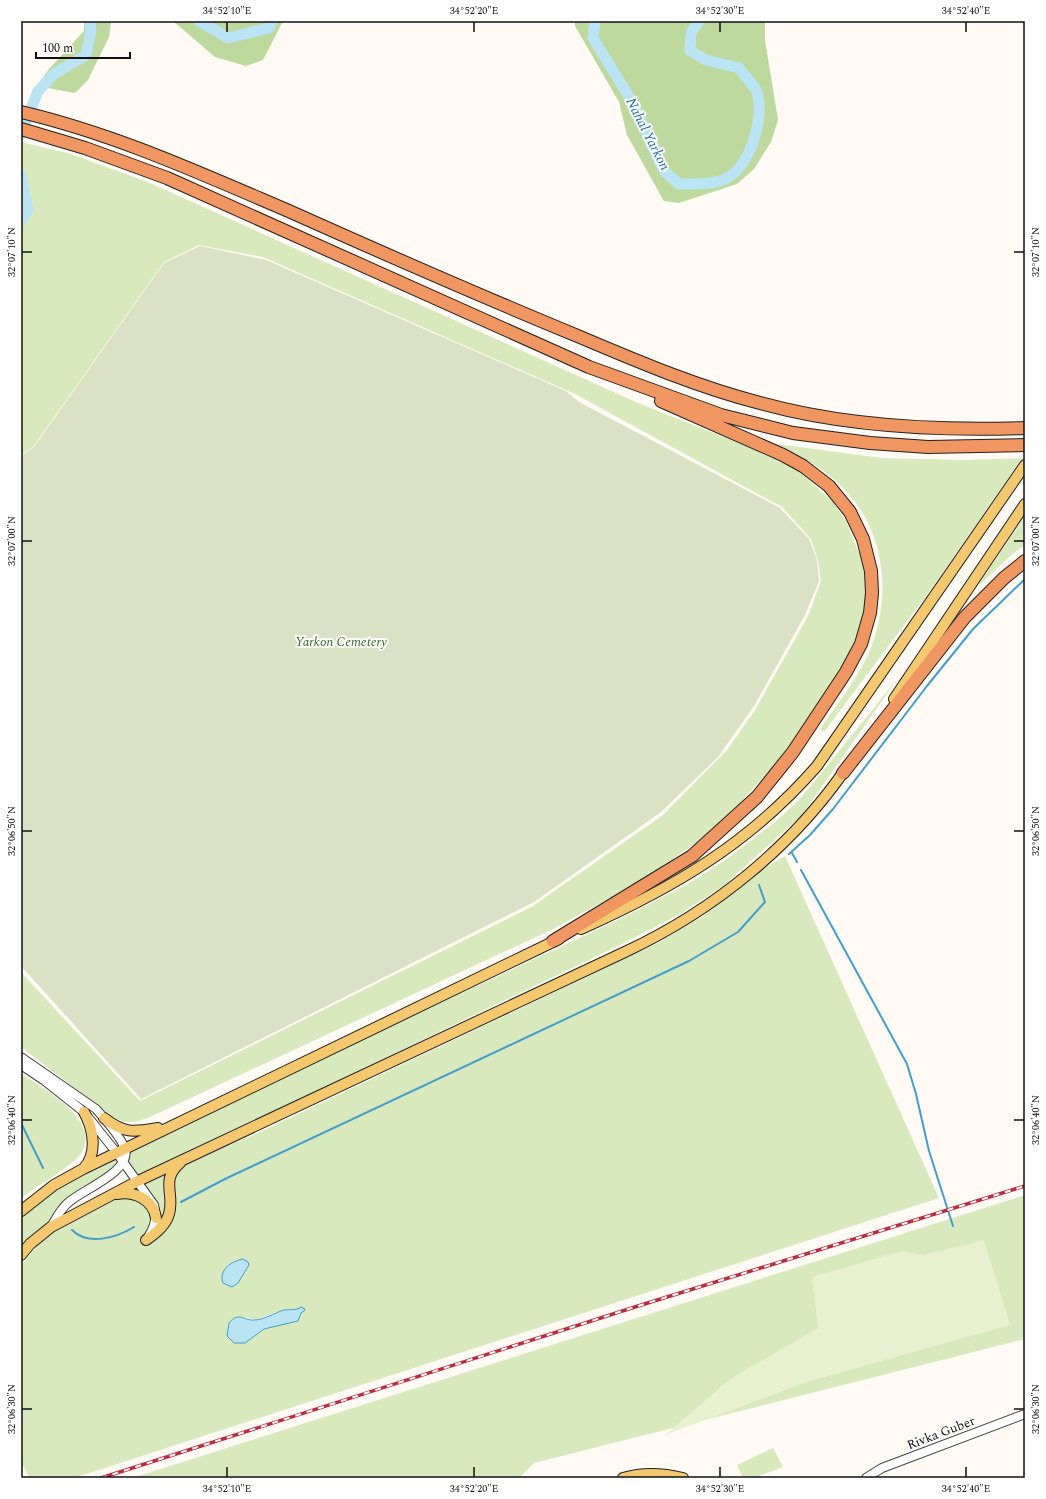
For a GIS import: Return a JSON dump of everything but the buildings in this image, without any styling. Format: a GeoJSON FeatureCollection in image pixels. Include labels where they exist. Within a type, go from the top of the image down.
{"type":"FeatureCollection","features":[{"type":"Feature","properties":{"kind":"highway"},"geometry":{"type":"LineString","coordinates":[[21,112],[87,129],[158,155],[489,300],[663,371],[718,391],[795,412],[858,422],[946,429],[1025,428]]}},
{"type":"Feature","properties":{"kind":"highway"},"geometry":{"type":"LineString","coordinates":[[21,129],[85,148],[167,178],[783,455],[820,478],[844,503],[863,539],[871,571],[872,601],[865,634],[855,657],[793,752],[761,793],[730,823],[692,856],[553,941]]}},
{"type":"Feature","properties":{"kind":"highway"},"geometry":{"type":"LineString","coordinates":[[589,367],[721,415],[793,433],[865,443],[912,446],[1025,445]]}},
{"type":"Feature","properties":{"kind":"highway"},"geometry":{"type":"LineString","coordinates":[[843,773],[965,617],[1004,578],[1025,561]]}},
{"type":"Feature","properties":{"kind":"main road"},"geometry":{"type":"LineString","coordinates":[[21,1211],[54,1185],[83,1169],[553,941],[600,921],[679,881],[744,837],[790,796],[817,766],[1025,465]]}},
{"type":"Feature","properties":{"kind":"main road"},"geometry":{"type":"LineString","coordinates":[[21,1255],[30,1244],[51,1227],[136,1182],[640,945],[678,924],[726,892],[773,852],[815,809],[843,773],[1025,504]]}},
{"type":"Feature","properties":{"kind":"main road"},"geometry":{"type":"LineString","coordinates":[[83,1169],[90,1160],[92,1142],[90,1125],[84,1112]]}},
{"type":"Feature","properties":{"kind":"main road"},"geometry":{"type":"LineString","coordinates":[[104,1118],[116,1127],[128,1132],[163,1127],[179,1122]]}},
{"type":"Feature","properties":{"kind":"main road"},"geometry":{"type":"LineString","coordinates":[[146,1240],[161,1228],[167,1219],[170,1208],[168,1185],[170,1177],[176,1168],[190,1157]]}},
{"type":"Feature","properties":{"kind":"main road"},"geometry":{"type":"LineString","coordinates":[[108,1197],[124,1193],[138,1195],[147,1202],[156,1218]]}},
{"type":"Feature","properties":{"kind":"main road"},"geometry":{"type":"LineString","coordinates":[[623,1478],[634,1474],[665,1474],[683,1478]]}},
{"type":"Feature","properties":{"kind":"street"},"geometry":{"type":"LineString","coordinates":[[21,1057],[89,1102],[104,1118],[121,1150],[123,1161],[136,1182],[154,1205],[156,1218],[152,1230],[146,1240]]}},
{"type":"Feature","properties":{"kind":"street"},"geometry":{"type":"LineString","coordinates":[[21,1064],[84,1112],[121,1150]]}},
{"type":"Feature","properties":{"kind":"street"},"geometry":{"type":"LineString","coordinates":[[51,1227],[69,1202],[108,1177],[123,1161]]}},
{"type":"Feature","properties":{"kind":"street","name":"Rivka Guber"},"geometry":{"type":"LineString","coordinates":[[866,1478],[882,1468],[1025,1414]]}},
{"type":"Feature","properties":{"kind":"green space"},"geometry":{"type":"Polygon","coordinates":[[[84,21],[111,21],[109,37],[88,80],[75,93],[37,86],[49,69],[84,31],[84,21]]]}},
{"type":"Feature","properties":{"kind":"green space"},"geometry":{"type":"Polygon","coordinates":[[[173,21],[283,21],[263,60],[246,66],[215,57],[173,21]]]}},
{"type":"Feature","properties":{"kind":"green space"},"geometry":{"type":"Polygon","coordinates":[[[575,21],[765,21],[765,40],[778,120],[771,142],[754,169],[737,184],[679,203],[664,201],[627,135],[619,102],[575,26],[575,21]]]}},
{"type":"Feature","properties":{"kind":"green space"},"geometry":{"type":"Polygon","coordinates":[[[21,142],[71,154],[150,183],[638,403],[746,446],[797,470],[832,501],[846,521],[860,556],[865,574],[865,611],[859,632],[845,662],[787,751],[740,803],[697,842],[641,881],[551,930],[150,1117],[133,1122],[119,1120],[107,1113],[21,1047],[21,972],[140,1101],[533,906],[663,815],[727,750],[755,710],[808,616],[821,581],[818,560],[811,539],[782,507],[575,394],[263,257],[199,245],[164,262],[33,447],[21,455],[21,142]]]}},
{"type":"Feature","properties":{"kind":"green space","name":"Yarkon Cemetery"},"geometry":{"type":"Polygon","coordinates":[[[200,246],[266,260],[566,391],[579,402],[780,508],[809,539],[817,560],[819,581],[805,615],[754,706],[718,757],[661,812],[534,902],[141,1099],[21,966],[21,456],[34,447],[164,263],[200,246]]]}},
{"type":"Feature","properties":{"kind":"green space"},"geometry":{"type":"Polygon","coordinates":[[[777,444],[882,458],[965,460],[1022,458],[932,588],[824,732],[820,729],[857,676],[867,657],[875,636],[880,615],[882,592],[881,570],[877,548],[870,526],[859,507],[844,489],[829,475],[804,458],[777,444]]]}},
{"type":"Feature","properties":{"kind":"green space"},"geometry":{"type":"Polygon","coordinates":[[[1025,516],[1025,545],[1006,560],[977,587],[1025,516]]]}},
{"type":"Feature","properties":{"kind":"green space"},"geometry":{"type":"Polygon","coordinates":[[[898,678],[802,815],[723,886],[680,914],[624,943],[137,1177],[126,1161],[128,1149],[620,919],[688,884],[724,861],[774,823],[797,802],[898,678]]]}},
{"type":"Feature","properties":{"kind":"green space"},"geometry":{"type":"Polygon","coordinates":[[[785,856],[939,1198],[74,1478],[29,1478],[21,1461],[21,1266],[39,1243],[54,1231],[198,1158],[260,1132],[658,943],[703,916],[763,869],[785,856]],[[298,1310],[276,1312],[256,1320],[244,1317],[234,1343],[245,1343],[264,1329],[298,1321],[301,1313],[298,1310]]]}},
{"type":"Feature","properties":{"kind":"green space"},"geometry":{"type":"Polygon","coordinates":[[[21,1073],[66,1105],[83,1127],[86,1138],[83,1150],[72,1163],[21,1199],[21,1073]]]}},
{"type":"Feature","properties":{"kind":"green space"},"geometry":{"type":"Polygon","coordinates":[[[115,1156],[120,1161],[116,1166],[52,1219],[21,1248],[21,1218],[53,1191],[115,1156]]]}},
{"type":"Feature","properties":{"kind":"green space"},"geometry":{"type":"Polygon","coordinates":[[[1025,1195],[1025,1339],[534,1463],[519,1478],[132,1478],[1025,1195]]]}},
{"type":"Feature","properties":{"kind":"green space"},"geometry":{"type":"Polygon","coordinates":[[[984,1240],[1010,1325],[807,1382],[665,1435],[730,1379],[818,1328],[812,1277],[902,1251],[923,1255],[984,1240]]]}},
{"type":"Feature","properties":{"kind":"green space"},"geometry":{"type":"Polygon","coordinates":[[[773,1448],[783,1467],[753,1478],[743,1478],[737,1465],[773,1448]]]}},
{"type":"Feature","properties":{"kind":"water"},"geometry":{"type":"Polygon","coordinates":[[[243,1259],[248,1262],[249,1265],[238,1283],[232,1287],[223,1283],[222,1274],[224,1270],[231,1264],[243,1259]]]}},
{"type":"Feature","properties":{"kind":"water"},"geometry":{"type":"Polygon","coordinates":[[[301,1307],[305,1309],[301,1313],[298,1321],[264,1329],[245,1343],[234,1343],[227,1336],[229,1323],[233,1319],[242,1317],[250,1320],[258,1320],[284,1310],[301,1307]]]}},
{"type":"Feature","properties":{"kind":"waterway","name":"Nahal Yarkon"},"geometry":{"type":"LineString","coordinates":[[21,134],[38,91],[54,74],[86,55],[91,30],[90,21]]}},
{"type":"Feature","properties":{"kind":"waterway","name":"Nahal Yarkon"},"geometry":{"type":"LineString","coordinates":[[199,21],[228,38],[269,28],[272,21]]}},
{"type":"Feature","properties":{"kind":"waterway","name":"Nahal Yarkon"},"geometry":{"type":"LineString","coordinates":[[595,21],[593,38],[631,100],[664,171],[679,184],[720,181],[734,173],[748,154],[753,143],[758,118],[759,107],[757,93],[753,85],[739,68],[706,60],[690,51],[691,33],[699,21]]}},
{"type":"Feature","properties":{"kind":"waterway","name":"Nahal Yarkon"},"geometry":{"type":"LineString","coordinates":[[21,175],[28,210],[21,220]]}},
{"type":"Feature","properties":{"kind":"waterway"},"geometry":{"type":"LineString","coordinates":[[789,854],[810,835],[833,809],[927,686],[973,629],[1025,579]]}},
{"type":"Feature","properties":{"kind":"waterway"},"geometry":{"type":"LineString","coordinates":[[792,853],[797,862]]}},
{"type":"Feature","properties":{"kind":"waterway"},"geometry":{"type":"LineString","coordinates":[[801,870],[907,1064],[916,1094],[929,1151],[953,1226]]}},
{"type":"Feature","properties":{"kind":"waterway"},"geometry":{"type":"LineString","coordinates":[[181,1202],[225,1179],[689,961],[738,932],[765,902],[759,885]]}},
{"type":"Feature","properties":{"kind":"waterway"},"geometry":{"type":"LineString","coordinates":[[21,1123],[43,1168]]}},
{"type":"Feature","properties":{"kind":"waterway"},"geometry":{"type":"LineString","coordinates":[[72,1230],[86,1238],[102,1239],[111,1237],[134,1227]]}},
{"type":"Feature","properties":{"kind":"railway"},"geometry":{"type":"LineString","coordinates":[[101,1478],[638,1306],[1025,1186]]}}]}
